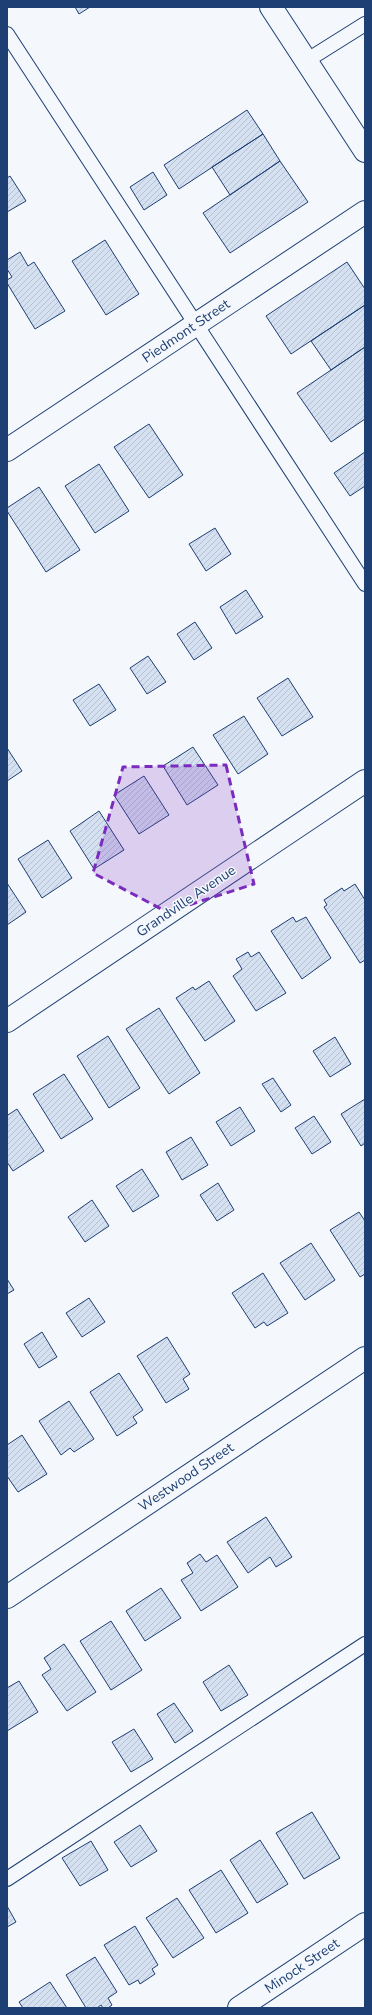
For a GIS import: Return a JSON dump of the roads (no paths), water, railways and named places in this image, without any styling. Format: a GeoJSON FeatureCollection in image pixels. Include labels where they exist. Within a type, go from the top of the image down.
{"type":"FeatureCollection","features":[{"type":"Feature","properties":{"kind":"street"},"geometry":{"type":"LineString","coordinates":[[271,7],[365,151]]}},
{"type":"Feature","properties":{"kind":"street","name":"Piedmont Street"},"geometry":{"type":"LineString","coordinates":[[7,450],[365,212]]}},
{"type":"Feature","properties":{"kind":"street","name":"Grandville Avenue"},"geometry":{"type":"LineString","coordinates":[[7,1021],[365,781]]}},
{"type":"Feature","properties":{"kind":"street","name":"Westwood Street"},"geometry":{"type":"LineString","coordinates":[[7,1596],[365,1358]]}},
{"type":"Feature","properties":{"kind":"street","name":"Minock Street"},"geometry":{"type":"LineString","coordinates":[[239,2008],[365,1924]]}},
{"type":"Feature","properties":{"kind":"lane"},"geometry":{"type":"LineString","coordinates":[[306,61],[365,24]]}},
{"type":"Feature","properties":{"kind":"lane"},"geometry":{"type":"LineString","coordinates":[[7,34],[365,584]]}},
{"type":"Feature","properties":{"kind":"lane"},"geometry":{"type":"LineString","coordinates":[[7,1879],[365,1644]]}}]}
